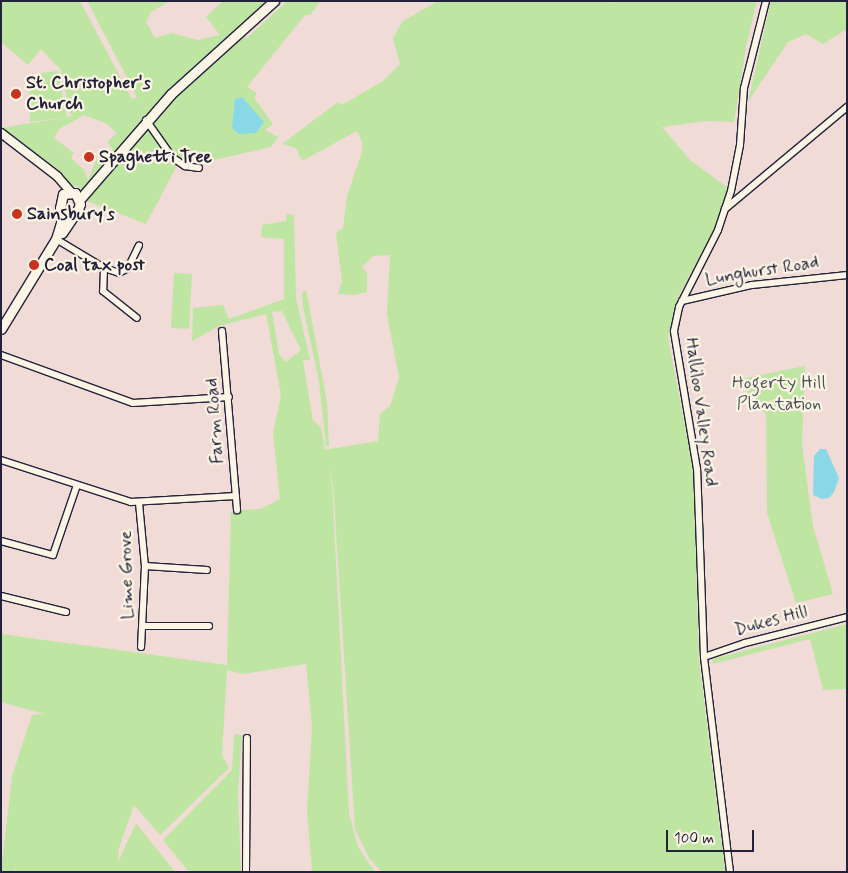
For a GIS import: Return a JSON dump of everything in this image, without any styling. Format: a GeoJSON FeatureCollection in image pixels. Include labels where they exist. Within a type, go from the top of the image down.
{"type":"FeatureCollection","features":[{"type":"Feature","properties":{"kind":"main road"},"geometry":{"type":"LineString","coordinates":[[56,238],[64,212],[59,204],[87,188],[146,120],[201,66],[233,41],[274,1]]}},
{"type":"Feature","properties":{"kind":"main road"},"geometry":{"type":"LineString","coordinates":[[72,195],[76,212]]}},
{"type":"Feature","properties":{"kind":"main road"},"geometry":{"type":"LineString","coordinates":[[64,212],[76,212]]}},
{"type":"Feature","properties":{"kind":"main road"},"geometry":{"type":"LineString","coordinates":[[1,329],[56,238],[76,212]]}},
{"type":"Feature","properties":{"kind":"street","name":"Halliloo Valley Road"},"geometry":{"type":"LineString","coordinates":[[730,872],[704,657],[697,469],[674,338],[675,321],[682,301],[725,210],[740,145],[744,88],[766,1]]}},
{"type":"Feature","properties":{"kind":"street"},"geometry":{"type":"LineString","coordinates":[[725,210],[847,107]]}},
{"type":"Feature","properties":{"kind":"street"},"geometry":{"type":"LineString","coordinates":[[146,120],[172,157],[185,166],[199,168]]}},
{"type":"Feature","properties":{"kind":"street"},"geometry":{"type":"LineString","coordinates":[[1,133],[63,183],[72,195]]}},
{"type":"Feature","properties":{"kind":"street"},"geometry":{"type":"LineString","coordinates":[[56,238],[104,268],[119,273],[128,268],[139,245]]}},
{"type":"Feature","properties":{"kind":"street"},"geometry":{"type":"LineString","coordinates":[[104,268],[103,292],[137,318]]}},
{"type":"Feature","properties":{"kind":"street","name":"Lunghurst Road"},"geometry":{"type":"LineString","coordinates":[[682,301],[752,285],[847,275]]}},
{"type":"Feature","properties":{"kind":"street","name":"Farm Road"},"geometry":{"type":"LineString","coordinates":[[222,330],[237,510]]}},
{"type":"Feature","properties":{"kind":"street"},"geometry":{"type":"LineString","coordinates":[[1,355],[133,403],[229,397]]}},
{"type":"Feature","properties":{"kind":"street"},"geometry":{"type":"LineString","coordinates":[[1,460],[139,503],[236,496]]}},
{"type":"Feature","properties":{"kind":"street"},"geometry":{"type":"LineString","coordinates":[[1,541],[53,554],[77,485]]}},
{"type":"Feature","properties":{"kind":"street","name":"Lime Grove"},"geometry":{"type":"LineString","coordinates":[[139,503],[145,566],[141,647]]}},
{"type":"Feature","properties":{"kind":"street"},"geometry":{"type":"LineString","coordinates":[[145,566],[207,570]]}},
{"type":"Feature","properties":{"kind":"street"},"geometry":{"type":"LineString","coordinates":[[1,596],[66,612]]}},
{"type":"Feature","properties":{"kind":"street","name":"Dukes Hill"},"geometry":{"type":"LineString","coordinates":[[704,657],[745,643],[847,617]]}},
{"type":"Feature","properties":{"kind":"street"},"geometry":{"type":"LineString","coordinates":[[143,626],[209,626]]}},
{"type":"Feature","properties":{"kind":"street"},"geometry":{"type":"LineString","coordinates":[[246,872],[247,738]]}},
{"type":"Feature","properties":{"kind":"green space"},"geometry":{"type":"Polygon","coordinates":[[[1,1],[80,1],[132,99],[137,97],[87,1],[170,1],[151,12],[146,22],[155,38],[171,33],[198,40],[220,35],[206,17],[223,1],[266,1],[233,33],[247,38],[287,1],[321,1],[310,15],[305,15],[247,87],[256,92],[255,99],[273,124],[265,130],[278,137],[271,147],[200,163],[181,158],[146,224],[87,201],[79,187],[71,185],[60,171],[1,128],[74,116],[70,114],[61,70],[41,49],[28,65],[1,42],[1,1]],[[84,115],[59,129],[54,138],[74,153],[71,158],[84,170],[88,180],[96,160],[102,154],[107,156],[113,149],[107,142],[117,133],[107,124],[84,115]]]}},
{"type":"Feature","properties":{"kind":"green space"},"geometry":{"type":"Polygon","coordinates":[[[438,1],[609,1],[617,5],[612,1],[757,1],[746,47],[734,122],[706,121],[662,127],[690,160],[728,188],[715,228],[678,297],[668,338],[693,469],[699,660],[725,872],[382,872],[369,858],[355,829],[333,484],[324,450],[378,441],[380,414],[390,406],[399,378],[387,314],[390,255],[373,256],[362,267],[367,273],[367,292],[355,295],[338,294],[342,282],[336,233],[343,228],[347,196],[362,152],[362,142],[357,131],[302,161],[296,148],[282,144],[338,102],[342,105],[383,81],[400,64],[393,38],[403,21],[438,1]]]}},
{"type":"Feature","properties":{"kind":"green space"},"geometry":{"type":"Polygon","coordinates":[[[771,1],[847,1],[847,29],[823,44],[806,34],[788,42],[748,102],[771,1]]]}},
{"type":"Feature","properties":{"kind":"green space"},"geometry":{"type":"Polygon","coordinates":[[[58,71],[67,117],[30,122],[29,85],[41,86],[41,73],[58,71]]]}},
{"type":"Feature","properties":{"kind":"green space"},"geometry":{"type":"Polygon","coordinates":[[[287,214],[294,215],[296,298],[310,360],[303,360],[313,421],[321,427],[332,485],[349,813],[358,847],[375,872],[312,872],[307,811],[312,727],[306,664],[243,674],[227,670],[222,755],[229,768],[160,835],[134,805],[119,848],[118,862],[136,823],[175,872],[15,872],[16,865],[14,872],[1,872],[12,776],[32,715],[44,714],[1,702],[1,634],[227,665],[231,511],[261,509],[280,499],[273,433],[281,395],[266,314],[219,326],[192,341],[193,308],[223,305],[229,319],[284,299],[284,239],[261,237],[262,225],[286,221],[287,214]],[[282,311],[272,312],[279,354],[286,362],[301,350],[282,311]]]}},
{"type":"Feature","properties":{"kind":"green space"},"geometry":{"type":"Polygon","coordinates":[[[174,273],[192,274],[189,329],[171,328],[174,273]]]}},
{"type":"Feature","properties":{"kind":"green space"},"geometry":{"type":"Polygon","coordinates":[[[306,290],[327,402],[329,446],[326,446],[319,381],[303,307],[302,292],[306,290]]]}},
{"type":"Feature","properties":{"kind":"green space","name":"Hogerty Hill Plantation"},"geometry":{"type":"Polygon","coordinates":[[[805,366],[802,444],[813,526],[833,594],[796,603],[767,513],[766,414],[737,380],[805,366]]]}},
{"type":"Feature","properties":{"kind":"green space"},"geometry":{"type":"Polygon","coordinates":[[[847,624],[847,689],[823,690],[810,639],[713,664],[712,659],[847,624]]]}},
{"type":"Feature","properties":{"kind":"green space"},"geometry":{"type":"Polygon","coordinates":[[[234,734],[242,735],[238,793],[241,872],[189,872],[163,840],[232,770],[234,734]]]}},
{"type":"Feature","properties":{"kind":"water"},"geometry":{"type":"Polygon","coordinates":[[[242,97],[264,122],[256,133],[239,134],[232,128],[235,99],[242,97]]]}},
{"type":"Feature","properties":{"kind":"water"},"geometry":{"type":"Polygon","coordinates":[[[820,449],[826,449],[839,478],[834,492],[829,498],[822,499],[813,495],[814,456],[820,449]]]}},
{"type":"Feature","properties":{"kind":"place","name":"St. Christopher's Church"},"geometry":{"type":"Point","coordinates":[16,94]}},
{"type":"Feature","properties":{"kind":"place","name":"Spaghetti Tree"},"geometry":{"type":"Point","coordinates":[89,157]}},
{"type":"Feature","properties":{"kind":"place","name":"Sainsbury's"},"geometry":{"type":"Point","coordinates":[17,214]}},
{"type":"Feature","properties":{"kind":"place","name":"Coal tax post"},"geometry":{"type":"Point","coordinates":[34,265]}}]}
